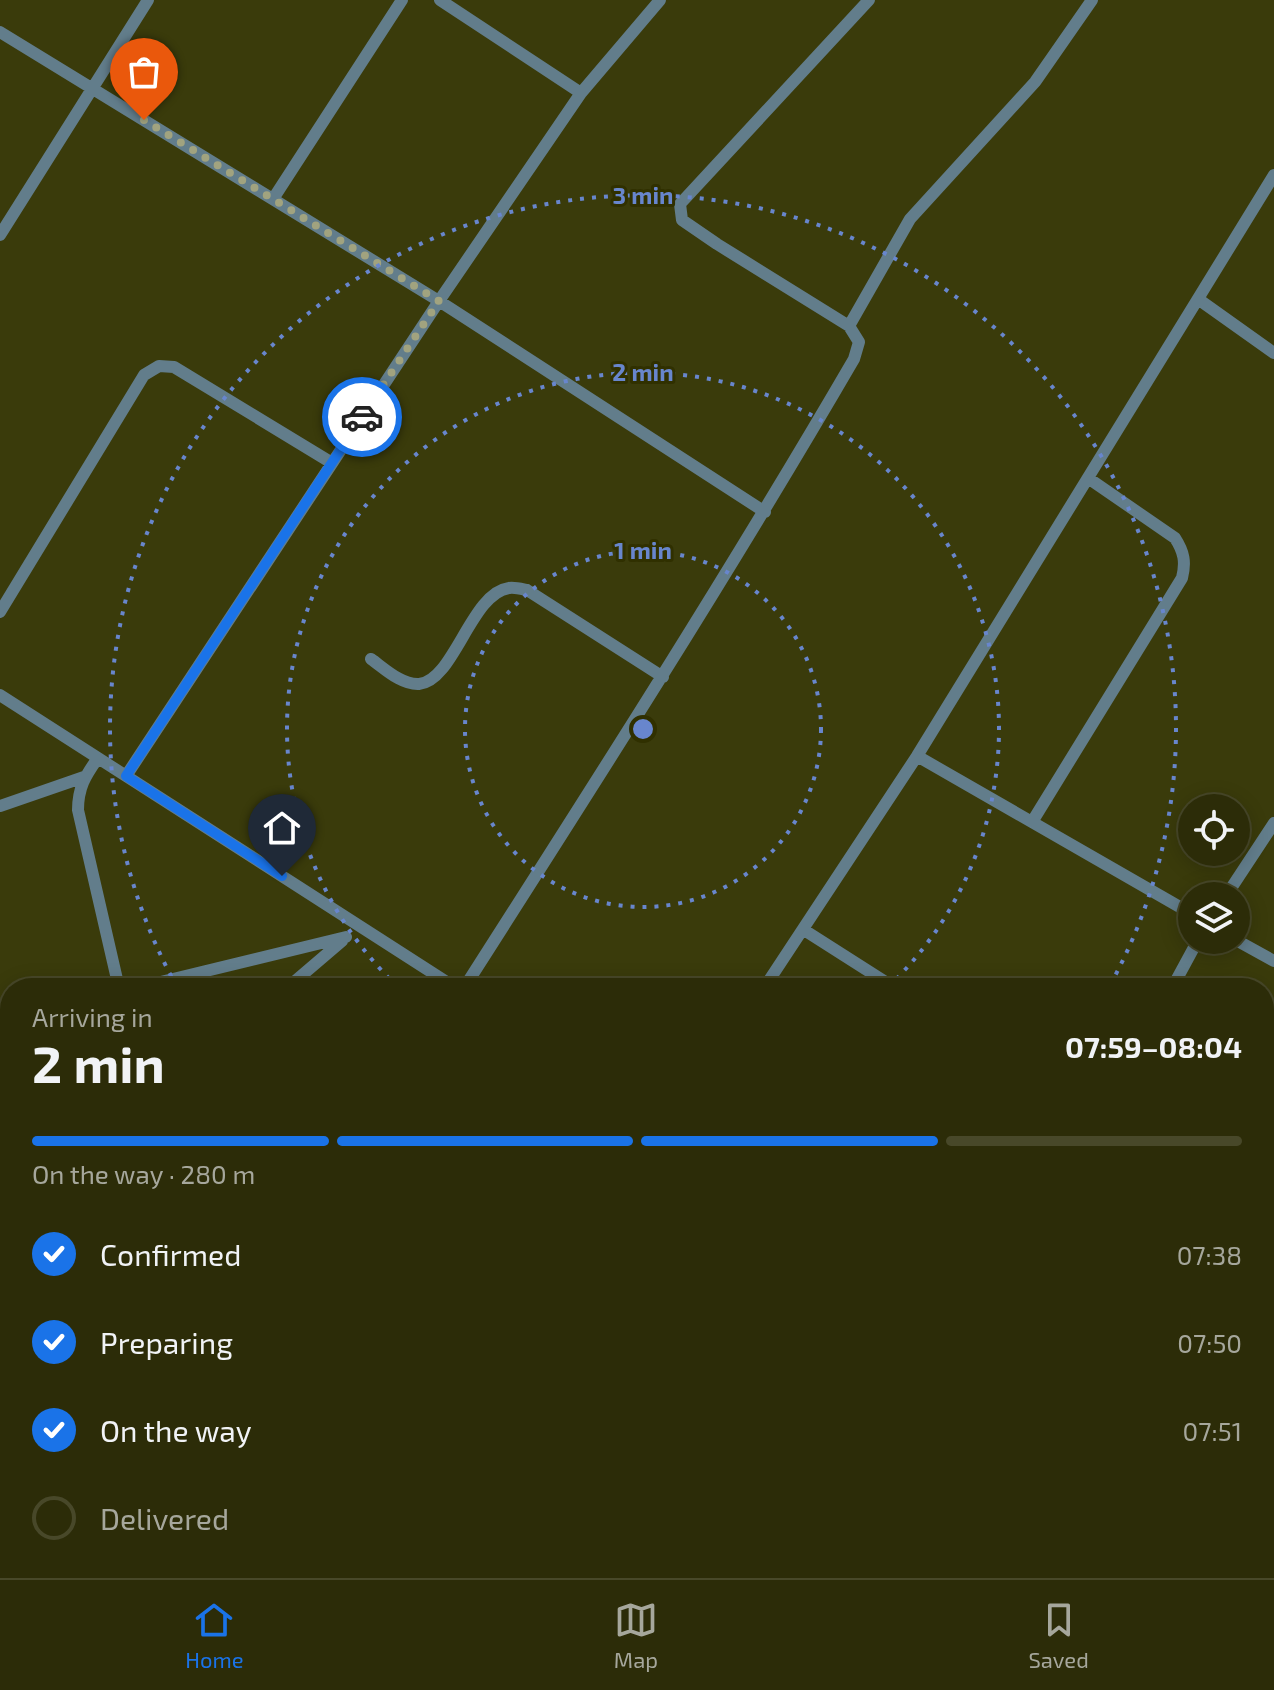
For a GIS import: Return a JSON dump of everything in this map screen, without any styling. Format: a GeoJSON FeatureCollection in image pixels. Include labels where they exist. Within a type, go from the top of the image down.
{"type":"FeatureCollection","features":[{"type":"Feature","properties":{"kind":"street"},"geometry":{"type":"LineString","coordinates":[[0,235],[148,0]]}},
{"type":"Feature","properties":{"kind":"street"},"geometry":{"type":"LineString","coordinates":[[273,199],[402,0]]}},
{"type":"Feature","properties":{"kind":"street"},"geometry":{"type":"LineString","coordinates":[[440,0],[581,93]]}},
{"type":"Feature","properties":{"kind":"street"},"geometry":{"type":"LineString","coordinates":[[126,776],[439,301],[581,93],[660,0]]}},
{"type":"Feature","properties":{"kind":"street"},"geometry":{"type":"LineString","coordinates":[[470,978],[663,677],[765,512],[854,359],[859,342],[849,326],[682,220],[680,204],[869,0]]}},
{"type":"Feature","properties":{"kind":"street"},"geometry":{"type":"LineString","coordinates":[[849,326],[910,219],[1035,82],[1092,0]]}},
{"type":"Feature","properties":{"kind":"street"},"geometry":{"type":"LineString","coordinates":[[0,32],[439,301],[765,512]]}},
{"type":"Feature","properties":{"kind":"street"},"geometry":{"type":"LineString","coordinates":[[771,978],[917,756],[1274,175]]}},
{"type":"Feature","properties":{"kind":"street"},"geometry":{"type":"LineString","coordinates":[[1198,299],[1274,353]]}},
{"type":"Feature","properties":{"kind":"street"},"geometry":{"type":"LineString","coordinates":[[0,612],[144,375],[159,366],[174,367],[332,463]]}},
{"type":"Feature","properties":{"kind":"street"},"geometry":{"type":"LineString","coordinates":[[1032,822],[1182,578],[1185,567],[1183,551],[1175,538],[1088,478]]}},
{"type":"Feature","properties":{"kind":"street"},"geometry":{"type":"LineString","coordinates":[[371,659],[401,680],[420,684],[437,676],[489,598],[507,588],[527,590],[663,677]]}},
{"type":"Feature","properties":{"kind":"street"},"geometry":{"type":"LineString","coordinates":[[0,695],[441,978]]}},
{"type":"Feature","properties":{"kind":"street"},"geometry":{"type":"LineString","coordinates":[[917,756],[1178,906]]}},
{"type":"Feature","properties":{"kind":"street"},"geometry":{"type":"LineString","coordinates":[[98,758],[84,777],[78,794],[78,810],[117,978]]}},
{"type":"Feature","properties":{"kind":"street"},"geometry":{"type":"LineString","coordinates":[[0,806],[84,777]]}},
{"type":"Feature","properties":{"kind":"street"},"geometry":{"type":"LineString","coordinates":[[1235,882],[1274,823]]}},
{"type":"Feature","properties":{"kind":"street"},"geometry":{"type":"LineString","coordinates":[[299,978],[360,926]]}},
{"type":"Feature","properties":{"kind":"street"},"geometry":{"type":"LineString","coordinates":[[804,930],[879,978]]}},
{"type":"Feature","properties":{"kind":"street"},"geometry":{"type":"LineString","coordinates":[[177,978],[346,937]]}},
{"type":"Feature","properties":{"kind":"street"},"geometry":{"type":"LineString","coordinates":[[1250,948],[1274,961]]}},
{"type":"Feature","properties":{"kind":"street"},"geometry":{"type":"LineString","coordinates":[[1177,978],[1190,954]]}},
{"type":"Feature","properties":{"kind":"way so far"},"geometry":{"type":"LineString","coordinates":[[144,120],[439,301],[362,417]]}},
{"type":"Feature","properties":{"kind":"route"},"geometry":{"type":"LineString","coordinates":[[282,876],[126,776],[362,417]]}}]}
